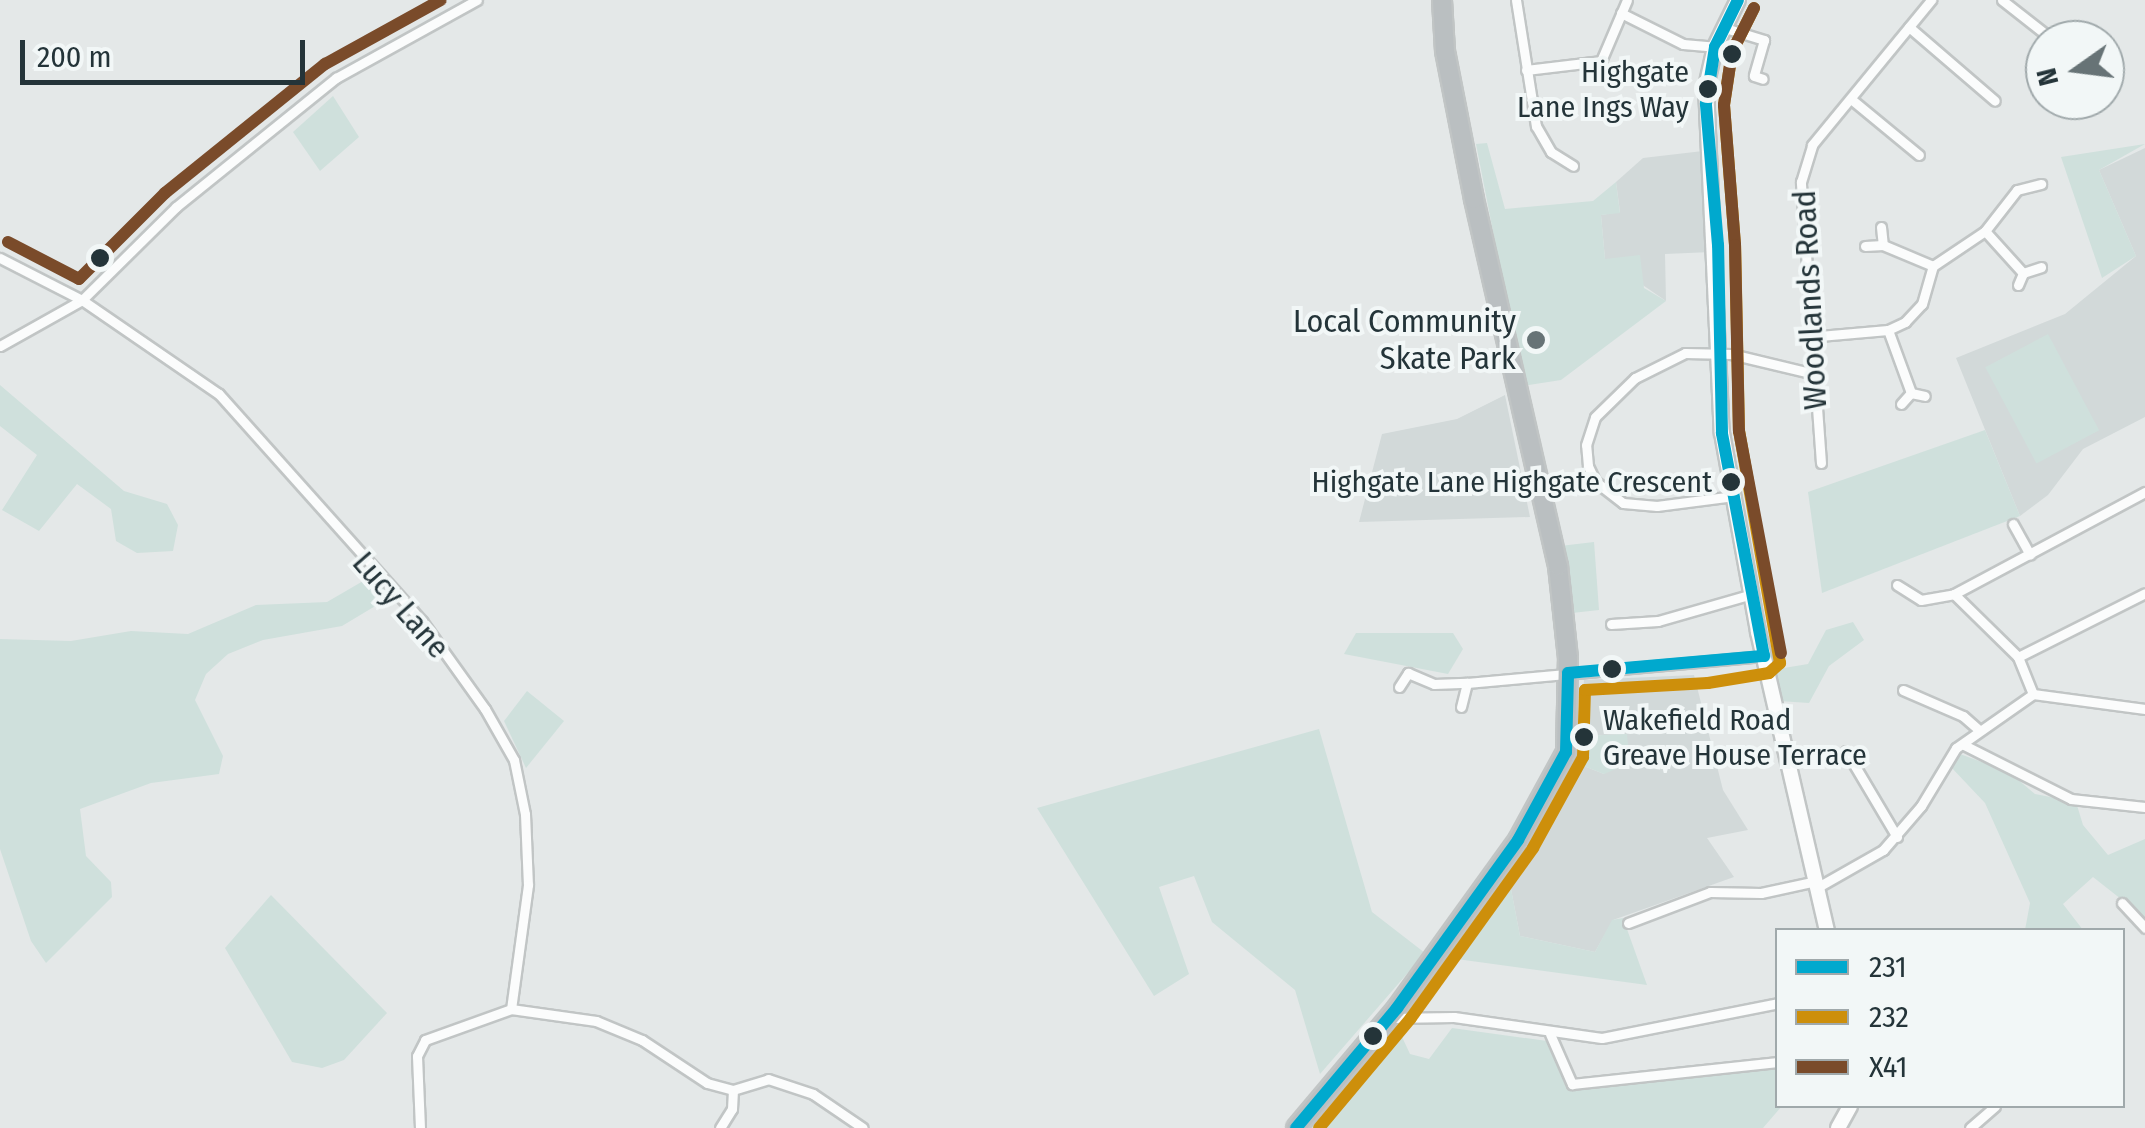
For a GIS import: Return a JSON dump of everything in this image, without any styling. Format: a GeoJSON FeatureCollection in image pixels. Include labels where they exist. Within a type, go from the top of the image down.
{"type":"FeatureCollection","features":[{"type":"Feature","properties":{"kind":"highway"},"geometry":{"type":"LineString","coordinates":[[1296,1128],[1518,840],[1566,752],[1568,666],[1558,566],[1524,439],[1462,131],[1443,0]]}},
{"type":"Feature","properties":{"kind":"street"},"geometry":{"type":"LineString","coordinates":[[0,346],[82,300],[176,207],[336,78],[476,0]]}},
{"type":"Feature","properties":{"kind":"street"},"geometry":{"type":"LineString","coordinates":[[1516,0],[1542,142],[1572,166]]}},
{"type":"Feature","properties":{"kind":"street"},"geometry":{"type":"LineString","coordinates":[[1526,70],[1601,62],[1627,0]]}},
{"type":"Feature","properties":{"kind":"street"},"geometry":{"type":"LineString","coordinates":[[1738,0],[1716,47],[1706,104],[1718,245],[1716,354],[1734,496],[1758,632],[1827,928]]}},
{"type":"Feature","properties":{"kind":"street","name":"Woodlands Road"},"geometry":{"type":"LineString","coordinates":[[1821,463],[1810,373],[1801,182],[1812,145],[1931,0]]}},
{"type":"Feature","properties":{"kind":"street"},"geometry":{"type":"LineString","coordinates":[[2002,0],[2027,20]]}},
{"type":"Feature","properties":{"kind":"street"},"geometry":{"type":"LineString","coordinates":[[1621,12],[1684,44],[1716,47]]}},
{"type":"Feature","properties":{"kind":"street"},"geometry":{"type":"LineString","coordinates":[[1909,27],[1995,102]]}},
{"type":"Feature","properties":{"kind":"street"},"geometry":{"type":"LineString","coordinates":[[1724,28],[1764,40],[1754,76],[1763,79]]}},
{"type":"Feature","properties":{"kind":"street"},"geometry":{"type":"LineString","coordinates":[[1851,98],[1919,155]]}},
{"type":"Feature","properties":{"kind":"street"},"geometry":{"type":"LineString","coordinates":[[2010,181],[2017,190]]}},
{"type":"Feature","properties":{"kind":"street"},"geometry":{"type":"LineString","coordinates":[[1808,337],[1888,330],[1922,304],[1933,266],[1984,231],[2017,190],[2041,184]]}},
{"type":"Feature","properties":{"kind":"street"},"geometry":{"type":"LineString","coordinates":[[1880,226],[1882,245]]}},
{"type":"Feature","properties":{"kind":"street"},"geometry":{"type":"LineString","coordinates":[[1984,231],[2023,273]]}},
{"type":"Feature","properties":{"kind":"street"},"geometry":{"type":"LineString","coordinates":[[1866,246],[1882,245],[1933,266]]}},
{"type":"Feature","properties":{"kind":"street","name":"Lucy Lane"},"geometry":{"type":"LineString","coordinates":[[0,258],[82,300],[219,394],[422,620],[485,709],[514,760],[525,814],[528,885],[512,1010]]}},
{"type":"Feature","properties":{"kind":"street"},"geometry":{"type":"LineString","coordinates":[[2018,285],[2023,273],[2041,267]]}},
{"type":"Feature","properties":{"kind":"street"},"geometry":{"type":"LineString","coordinates":[[1888,330],[1911,392]]}},
{"type":"Feature","properties":{"kind":"street"},"geometry":{"type":"LineString","coordinates":[[1734,496],[1629,504],[1607,493],[1588,466],[1588,431],[1620,390],[1671,358],[1716,354],[1810,373]]}},
{"type":"Feature","properties":{"kind":"street"},"geometry":{"type":"LineString","coordinates":[[1911,392],[1925,396]]}},
{"type":"Feature","properties":{"kind":"street"},"geometry":{"type":"LineString","coordinates":[[1901,404],[1911,392]]}},
{"type":"Feature","properties":{"kind":"street"},"geometry":{"type":"LineString","coordinates":[[1897,585],[1921,600],[1954,594],[2145,492]]}},
{"type":"Feature","properties":{"kind":"street"},"geometry":{"type":"LineString","coordinates":[[2013,524],[2030,555]]}},
{"type":"Feature","properties":{"kind":"street"},"geometry":{"type":"LineString","coordinates":[[2018,657],[2145,593]]}},
{"type":"Feature","properties":{"kind":"street"},"geometry":{"type":"LineString","coordinates":[[1611,624],[1658,621],[1752,594]]}},
{"type":"Feature","properties":{"kind":"street"},"geometry":{"type":"LineString","coordinates":[[1954,594],[2018,657],[2033,694]]}},
{"type":"Feature","properties":{"kind":"street"},"geometry":{"type":"LineString","coordinates":[[1399,687],[1408,673],[1434,684],[1466,683],[1568,666],[1705,666],[1764,656]]}},
{"type":"Feature","properties":{"kind":"street"},"geometry":{"type":"LineString","coordinates":[[1461,708],[1466,683]]}},
{"type":"Feature","properties":{"kind":"street"},"geometry":{"type":"LineString","coordinates":[[1903,690],[1964,716],[1979,730]]}},
{"type":"Feature","properties":{"kind":"street"},"geometry":{"type":"LineString","coordinates":[[1628,924],[1710,892],[1762,892],[1817,884],[1897,837],[1943,764],[1979,730],[2033,694],[2145,709]]}},
{"type":"Feature","properties":{"kind":"street"},"geometry":{"type":"LineString","coordinates":[[1964,746],[2071,799],[2145,807]]}},
{"type":"Feature","properties":{"kind":"street"},"geometry":{"type":"LineString","coordinates":[[1846,750],[1897,837]]}},
{"type":"Feature","properties":{"kind":"street"},"geometry":{"type":"LineString","coordinates":[[2122,903],[2145,928]]}},
{"type":"Feature","properties":{"kind":"street"},"geometry":{"type":"LineString","coordinates":[[1384,1018],[1454,1017],[1550,1034],[1635,1034],[1775,1004]]}},
{"type":"Feature","properties":{"kind":"street"},"geometry":{"type":"LineString","coordinates":[[420,1128],[417,1056],[425,1040],[512,1010],[596,1021],[642,1040],[707,1083],[732,1090],[768,1080],[813,1094],[864,1128]]}},
{"type":"Feature","properties":{"kind":"street"},"geometry":{"type":"LineString","coordinates":[[1550,1034],[1572,1084],[1775,1062]]}},
{"type":"Feature","properties":{"kind":"street"},"geometry":{"type":"LineString","coordinates":[[720,1128],[732,1110],[732,1090]]}},
{"type":"Feature","properties":{"kind":"street"},"geometry":{"type":"LineString","coordinates":[[1970,1128],[1992,1108]]}},
{"type":"Feature","properties":{"kind":"shaded area"},"geometry":{"type":"Polygon","coordinates":[[[333,96],[359,137],[320,171],[293,132],[333,96]]]}},
{"type":"Feature","properties":{"kind":"shaded area"},"geometry":{"type":"Polygon","coordinates":[[[1487,143],[1505,209],[1593,201],[1616,182],[1620,213],[1601,215],[1605,259],[1640,255],[1644,288],[1666,301],[1561,380],[1523,386],[1476,144],[1487,143]]]}},
{"type":"Feature","properties":{"kind":"shaded area"},"geometry":{"type":"Polygon","coordinates":[[[2145,144],[2099,170],[2136,256],[2102,278],[2061,157],[2145,144]]]}},
{"type":"Feature","properties":{"kind":"shaded area"},"geometry":{"type":"Polygon","coordinates":[[[2145,148],[2145,417],[2083,449],[2048,495],[2020,516],[1956,358],[2065,314],[2136,256],[2099,170],[2145,148]]]}},
{"type":"Feature","properties":{"kind":"shaded area"},"geometry":{"type":"Polygon","coordinates":[[[1703,151],[1711,252],[1665,254],[1666,301],[1605,259],[1601,215],[1620,212],[1616,182],[1643,158],[1703,151]]]}},
{"type":"Feature","properties":{"kind":"shaded area"},"geometry":{"type":"Polygon","coordinates":[[[2048,334],[2099,430],[2036,464],[1985,367],[2048,334]]]}},
{"type":"Feature","properties":{"kind":"shaded area"},"geometry":{"type":"Polygon","coordinates":[[[0,385],[124,491],[167,504],[178,525],[173,551],[137,553],[116,541],[111,509],[77,484],[39,531],[2,510],[37,455],[0,426],[0,385]]]}},
{"type":"Feature","properties":{"kind":"shaded area"},"geometry":{"type":"Polygon","coordinates":[[[1505,395],[1530,517],[1359,522],[1382,434],[1457,419],[1505,395]]]}},
{"type":"Feature","properties":{"kind":"shaded area"},"geometry":{"type":"Polygon","coordinates":[[[1985,430],[2020,516],[1822,593],[1808,492],[1985,430]]]}},
{"type":"Feature","properties":{"kind":"shaded area"},"geometry":{"type":"Polygon","coordinates":[[[1594,542],[1599,610],[1572,613],[1560,546],[1594,542]]]}},
{"type":"Feature","properties":{"kind":"shaded area"},"geometry":{"type":"Polygon","coordinates":[[[370,577],[392,596],[342,626],[263,640],[228,654],[206,674],[195,700],[223,756],[219,774],[151,783],[80,809],[86,856],[111,882],[112,897],[46,963],[31,941],[0,849],[0,639],[71,641],[131,631],[188,634],[256,605],[327,602],[370,577]]]}},
{"type":"Feature","properties":{"kind":"shaded area"},"geometry":{"type":"Polygon","coordinates":[[[1853,622],[1864,640],[1829,666],[1809,703],[1779,701],[1772,670],[1808,664],[1826,630],[1853,622]]]}},
{"type":"Feature","properties":{"kind":"shaded area"},"geometry":{"type":"Polygon","coordinates":[[[1356,633],[1453,633],[1463,649],[1448,674],[1344,654],[1356,633]]]}},
{"type":"Feature","properties":{"kind":"shaded area"},"geometry":{"type":"Polygon","coordinates":[[[1694,675],[1723,790],[1748,830],[1707,838],[1734,877],[1613,920],[1595,952],[1520,936],[1507,868],[1571,761],[1604,774],[1627,734],[1580,736],[1584,680],[1694,675]]]}},
{"type":"Feature","properties":{"kind":"shaded area"},"geometry":{"type":"Polygon","coordinates":[[[527,691],[564,721],[526,768],[504,721],[527,691]]]}},
{"type":"Feature","properties":{"kind":"shaded area"},"geometry":{"type":"Polygon","coordinates":[[[1319,729],[1372,912],[1425,953],[1320,1074],[1295,990],[1212,922],[1194,876],[1159,887],[1189,974],[1154,996],[1037,808],[1319,729]]]}},
{"type":"Feature","properties":{"kind":"shaded area"},"geometry":{"type":"Polygon","coordinates":[[[1627,734],[1630,763],[1604,774],[1571,761],[1580,736],[1627,734]]]}},
{"type":"Feature","properties":{"kind":"shaded area"},"geometry":{"type":"Polygon","coordinates":[[[1960,754],[2009,772],[2035,794],[2076,802],[2083,825],[2108,855],[2145,839],[2145,918],[2093,877],[2063,904],[2081,928],[2025,928],[2030,903],[1985,803],[1950,766],[1960,754]]]}},
{"type":"Feature","properties":{"kind":"shaded area"},"geometry":{"type":"Polygon","coordinates":[[[1507,868],[1520,936],[1595,952],[1612,920],[1623,918],[1647,985],[1442,957],[1507,868]]]}},
{"type":"Feature","properties":{"kind":"shaded area"},"geometry":{"type":"Polygon","coordinates":[[[271,895],[387,1013],[344,1060],[322,1068],[292,1062],[225,948],[271,895]]]}},
{"type":"Feature","properties":{"kind":"shaded area"},"geometry":{"type":"Polygon","coordinates":[[[1396,1024],[1410,1054],[1429,1059],[1452,1028],[1547,1041],[1568,1090],[1775,1067],[1775,1108],[1780,1108],[1763,1128],[1311,1128],[1396,1024]]]}},
{"type":"Feature","properties":{"kind":"transit line","name":"X41"},"geometry":{"type":"LineString","coordinates":[[8,242],[79,279],[165,193],[325,64],[441,0]]}},
{"type":"Feature","properties":{"kind":"transit line","name":"231"},"geometry":{"type":"LineString","coordinates":[[1296,1128],[1397,1008],[1518,840],[1566,752],[1568,673],[1764,656],[1722,433],[1718,245],[1706,104],[1715,47],[1738,0]]}},
{"type":"Feature","properties":{"kind":"transit line","name":"232"},"geometry":{"type":"LineString","coordinates":[[1319,1128],[1411,1018],[1533,848],[1583,757],[1585,690],[1708,683],[1769,673],[1780,663],[1739,431],[1735,245],[1724,105],[1732,52],[1754,8]]}},
{"type":"Feature","properties":{"kind":"transit line","name":"X41"},"geometry":{"type":"LineString","coordinates":[[1754,8],[1732,52],[1724,105],[1735,245],[1739,431],[1781,653]]}},
{"type":"Feature","properties":{"kind":"place","name":"Highgate Lane Ings Way"},"geometry":{"type":"Point","coordinates":[1708,89]}},
{"type":"Feature","properties":{"kind":"place","name":"Local Community Skate Park"},"geometry":{"type":"Point","coordinates":[1536,340]}},
{"type":"Feature","properties":{"kind":"place","name":"Highgate Lane Highgate Crescent"},"geometry":{"type":"Point","coordinates":[1731,482]}},
{"type":"Feature","properties":{"kind":"place","name":"Wakefield Road Greave House Terrace"},"geometry":{"type":"Point","coordinates":[1584,737]}}]}
